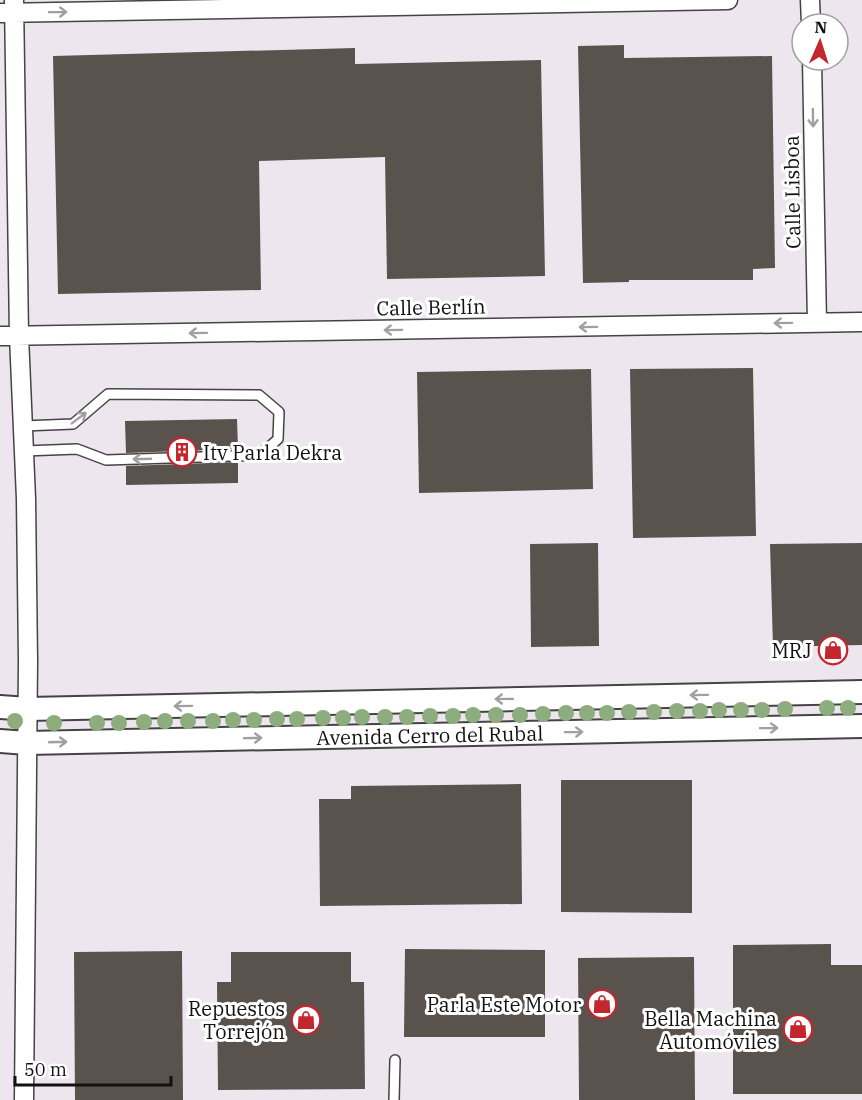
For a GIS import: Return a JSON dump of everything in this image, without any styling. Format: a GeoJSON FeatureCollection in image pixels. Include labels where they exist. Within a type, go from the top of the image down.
{"type":"FeatureCollection","features":[{"type":"Feature","properties":{"kind":"street"},"geometry":{"type":"LineString","coordinates":[[24,1100],[28,709],[26,499],[9,9],[728,0]]}},
{"type":"Feature","properties":{"kind":"street","name":"Calle Lisboa"},"geometry":{"type":"LineString","coordinates":[[812,72],[817,323]]}},
{"type":"Feature","properties":{"kind":"street","name":"Calle Berlín"},"geometry":{"type":"LineString","coordinates":[[0,336],[862,322]]}},
{"type":"Feature","properties":{"kind":"street","name":"Avenida Cerro del Rubal"},"geometry":{"type":"LineString","coordinates":[[0,707],[28,709],[862,692]]}},
{"type":"Feature","properties":{"kind":"street","name":"Avenida Cerro del Rubal"},"geometry":{"type":"LineString","coordinates":[[0,741],[27,743],[862,726]]}},
{"type":"Feature","properties":{"kind":"lane"},"geometry":{"type":"LineString","coordinates":[[23,426],[73,424],[108,394],[259,394],[279,412],[278,440],[260,455],[106,460],[77,449],[24,451]]}},
{"type":"Feature","properties":{"kind":"lane"},"geometry":{"type":"LineString","coordinates":[[394,1100],[395,1060]]}},
{"type":"Feature","properties":{"kind":"shaded area"},"geometry":{"type":"Polygon","coordinates":[[[0,0],[862,0],[862,1100],[0,1100],[0,0]]]}},
{"type":"Feature","properties":{"kind":"building"},"geometry":{"type":"Polygon","coordinates":[[[624,45],[624,58],[772,56],[775,268],[753,269],[753,280],[629,280],[629,282],[583,283],[578,46],[624,45]]]}},
{"type":"Feature","properties":{"kind":"building"},"geometry":{"type":"Polygon","coordinates":[[[355,48],[355,64],[541,60],[545,276],[387,279],[385,157],[259,161],[261,290],[58,294],[53,56],[355,48]]]}},
{"type":"Feature","properties":{"kind":"building"},"geometry":{"type":"Polygon","coordinates":[[[753,368],[756,536],[633,538],[630,369],[753,368]]]}},
{"type":"Feature","properties":{"kind":"building"},"geometry":{"type":"Polygon","coordinates":[[[591,369],[593,489],[419,493],[417,372],[591,369]]]}},
{"type":"Feature","properties":{"kind":"building"},"geometry":{"type":"Polygon","coordinates":[[[237,419],[238,449],[126,453],[125,421],[237,419]]]}},
{"type":"Feature","properties":{"kind":"building"},"geometry":{"type":"Polygon","coordinates":[[[238,462],[238,483],[126,485],[126,466],[238,462]]]}},
{"type":"Feature","properties":{"kind":"building"},"geometry":{"type":"Polygon","coordinates":[[[598,543],[599,646],[531,647],[530,544],[598,543]]]}},
{"type":"Feature","properties":{"kind":"building"},"geometry":{"type":"Polygon","coordinates":[[[862,543],[862,645],[773,647],[770,544],[862,543]]]}},
{"type":"Feature","properties":{"kind":"building"},"geometry":{"type":"Polygon","coordinates":[[[561,780],[692,780],[692,913],[561,912],[561,780]]]}},
{"type":"Feature","properties":{"kind":"building"},"geometry":{"type":"Polygon","coordinates":[[[521,784],[522,904],[320,906],[319,799],[351,799],[351,786],[521,784]]]}},
{"type":"Feature","properties":{"kind":"building","name":"Bella Machina Automóviles"},"geometry":{"type":"Polygon","coordinates":[[[831,944],[831,965],[862,965],[862,1094],[733,1094],[733,945],[831,944]]]}},
{"type":"Feature","properties":{"kind":"building"},"geometry":{"type":"Polygon","coordinates":[[[405,949],[545,950],[545,1037],[404,1037],[405,949]]]}},
{"type":"Feature","properties":{"kind":"building"},"geometry":{"type":"Polygon","coordinates":[[[182,951],[183,1100],[75,1100],[74,952],[182,951]]]}},
{"type":"Feature","properties":{"kind":"building"},"geometry":{"type":"Polygon","coordinates":[[[231,952],[351,952],[351,982],[364,982],[365,1089],[218,1090],[217,982],[231,982],[231,952]]]}},
{"type":"Feature","properties":{"kind":"building"},"geometry":{"type":"Polygon","coordinates":[[[694,957],[695,1100],[579,1100],[578,958],[694,957]]]}},
{"type":"Feature","properties":{"kind":"place","name":"Itv Parla Dekra"},"geometry":{"type":"Point","coordinates":[182,452]}},
{"type":"Feature","properties":{"kind":"place","name":"MRJ"},"geometry":{"type":"Point","coordinates":[833,650]}},
{"type":"Feature","properties":{"kind":"place","name":"Parla Este Motor"},"geometry":{"type":"Point","coordinates":[602,1004]}},
{"type":"Feature","properties":{"kind":"place","name":"Repuestos Torrejón"},"geometry":{"type":"Point","coordinates":[306,1020]}},
{"type":"Feature","properties":{"kind":"place","name":"Bella Machina Automóviles"},"geometry":{"type":"Point","coordinates":[798,1029]}}]}
